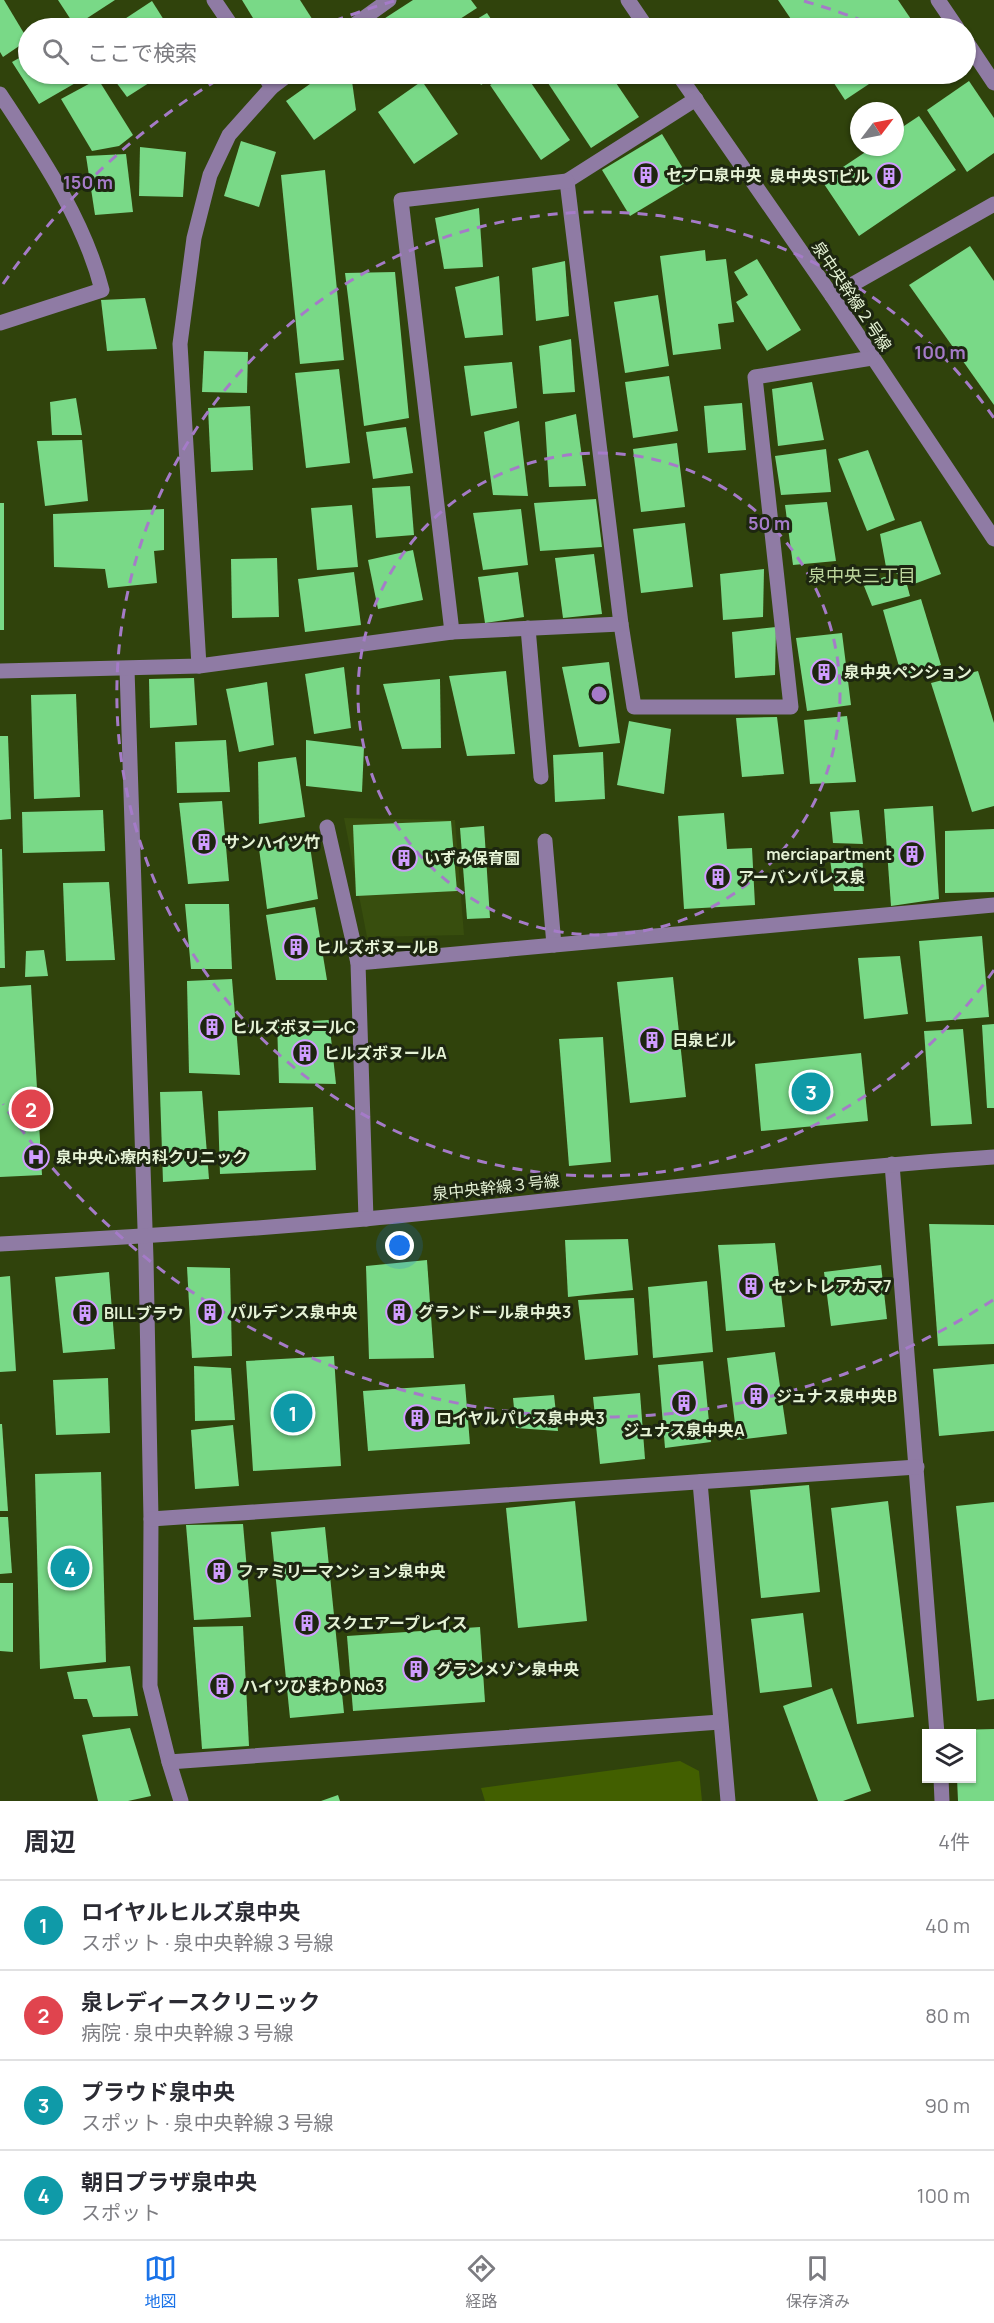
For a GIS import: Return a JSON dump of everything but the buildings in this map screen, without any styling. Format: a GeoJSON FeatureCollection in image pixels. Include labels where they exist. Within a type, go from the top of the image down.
{"type":"FeatureCollection","features":[{"type":"Feature","properties":{"kind":"street"},"geometry":{"type":"LineString","coordinates":[[214,0],[226,18]]}},
{"type":"Feature","properties":{"kind":"street"},"geometry":{"type":"LineString","coordinates":[[364,18],[389,0]]}},
{"type":"Feature","properties":{"kind":"street"},"geometry":{"type":"LineString","coordinates":[[628,0],[640,18]]}},
{"type":"Feature","properties":{"kind":"street"},"geometry":{"type":"LineString","coordinates":[[938,0],[950,18]]}},
{"type":"Feature","properties":{"kind":"street"},"geometry":{"type":"LineString","coordinates":[[976,56],[994,83]]}},
{"type":"Feature","properties":{"kind":"street"},"geometry":{"type":"LineString","coordinates":[[199,666],[180,344],[194,238],[210,175],[229,135],[276,84]]}},
{"type":"Feature","properties":{"kind":"street","name":"泉中央幹線２号線"},"geometry":{"type":"LineString","coordinates":[[685,84],[832,296],[994,539]]}},
{"type":"Feature","properties":{"kind":"street"},"geometry":{"type":"LineString","coordinates":[[0,93],[49,168],[94,260],[102,290],[0,323]]}},
{"type":"Feature","properties":{"kind":"street"},"geometry":{"type":"LineString","coordinates":[[452,632],[401,200],[567,181],[696,99]]}},
{"type":"Feature","properties":{"kind":"street"},"geometry":{"type":"LineString","coordinates":[[567,181],[621,624],[634,707],[791,707],[755,377],[872,358]]}},
{"type":"Feature","properties":{"kind":"street"},"geometry":{"type":"LineString","coordinates":[[832,296],[994,204]]}},
{"type":"Feature","properties":{"kind":"street"},"geometry":{"type":"LineString","coordinates":[[0,671],[199,666],[452,632],[621,624]]}},
{"type":"Feature","properties":{"kind":"street"},"geometry":{"type":"LineString","coordinates":[[528,628],[542,777]]}},
{"type":"Feature","properties":{"kind":"street"},"geometry":{"type":"LineString","coordinates":[[127,669],[146,1237],[151,1519],[150,1686],[169,1762],[182,1801]]}},
{"type":"Feature","properties":{"kind":"street"},"geometry":{"type":"LineString","coordinates":[[327,827],[358,963],[366,1219]]}},
{"type":"Feature","properties":{"kind":"street"},"geometry":{"type":"LineString","coordinates":[[545,841],[555,945]]}},
{"type":"Feature","properties":{"kind":"street"},"geometry":{"type":"LineString","coordinates":[[358,963],[994,905]]}},
{"type":"Feature","properties":{"kind":"street","name":"泉中央幹線３号線"},"geometry":{"type":"LineString","coordinates":[[0,1244],[146,1237],[366,1219],[892,1164],[994,1157]]}},
{"type":"Feature","properties":{"kind":"street"},"geometry":{"type":"LineString","coordinates":[[892,1164],[937,1729]]}},
{"type":"Feature","properties":{"kind":"street"},"geometry":{"type":"LineString","coordinates":[[151,1519],[917,1467]]}},
{"type":"Feature","properties":{"kind":"street"},"geometry":{"type":"LineString","coordinates":[[700,1482],[728,1801]]}},
{"type":"Feature","properties":{"kind":"street"},"geometry":{"type":"LineString","coordinates":[[169,1762],[720,1722]]}},
{"type":"Feature","properties":{"kind":"street"},"geometry":{"type":"LineString","coordinates":[[941,1783],[942,1801]]}},
{"type":"Feature","properties":{"kind":"shaded area"},"geometry":{"type":"Polygon","coordinates":[[[344,818],[455,820],[464,935],[367,937],[344,818]]]}},
{"type":"Feature","properties":{"kind":"shaded area"},"geometry":{"type":"Polygon","coordinates":[[[680,1761],[699,1771],[702,1801],[485,1801],[481,1788],[680,1761]]]}},
{"type":"Feature","properties":{"kind":"place","name":"セプロ泉中央"},"geometry":{"type":"Point","coordinates":[646,175]}},
{"type":"Feature","properties":{"kind":"place","name":"泉中央STビル"},"geometry":{"type":"Point","coordinates":[889,176]}},
{"type":"Feature","properties":{"kind":"place","name":"泉中央ペンション"},"geometry":{"type":"Point","coordinates":[824,672]}},
{"type":"Feature","properties":{"kind":"place","name":"サンハイツ竹"},"geometry":{"type":"Point","coordinates":[204,842]}},
{"type":"Feature","properties":{"kind":"place","name":"merciapartment"},"geometry":{"type":"Point","coordinates":[912,854]}},
{"type":"Feature","properties":{"kind":"place","name":"いずみ保育園"},"geometry":{"type":"Point","coordinates":[404,858]}},
{"type":"Feature","properties":{"kind":"place","name":"アーバンパレス泉"},"geometry":{"type":"Point","coordinates":[718,877]}},
{"type":"Feature","properties":{"kind":"place","name":"ヒルズボヌールB"},"geometry":{"type":"Point","coordinates":[296,947]}},
{"type":"Feature","properties":{"kind":"place","name":"ヒルズボヌールC"},"geometry":{"type":"Point","coordinates":[212,1027]}},
{"type":"Feature","properties":{"kind":"place","name":"日泉ビル"},"geometry":{"type":"Point","coordinates":[652,1040]}},
{"type":"Feature","properties":{"kind":"place","name":"ヒルズボヌールA"},"geometry":{"type":"Point","coordinates":[305,1053]}},
{"type":"Feature","properties":{"kind":"place","name":"プラウド泉中央"},"geometry":{"type":"Point","coordinates":[811,1092]}},
{"type":"Feature","properties":{"kind":"place","name":"泉レディースクリニック"},"geometry":{"type":"Point","coordinates":[31,1109]}},
{"type":"Feature","properties":{"kind":"place","name":"泉中央心療内科クリニック"},"geometry":{"type":"Point","coordinates":[36,1157]}},
{"type":"Feature","properties":{"kind":"place","name":"セントレアカマ7"},"geometry":{"type":"Point","coordinates":[751,1286]}},
{"type":"Feature","properties":{"kind":"place","name":"パルデンス泉中央"},"geometry":{"type":"Point","coordinates":[210,1312]}},
{"type":"Feature","properties":{"kind":"place","name":"グランドール泉中央3"},"geometry":{"type":"Point","coordinates":[399,1312]}},
{"type":"Feature","properties":{"kind":"place","name":"BILLブラウ"},"geometry":{"type":"Point","coordinates":[85,1313]}},
{"type":"Feature","properties":{"kind":"place","name":"ジュナス泉中央B"},"geometry":{"type":"Point","coordinates":[756,1396]}},
{"type":"Feature","properties":{"kind":"place","name":"ジュナス泉中央A"},"geometry":{"type":"Point","coordinates":[684,1403]}},
{"type":"Feature","properties":{"kind":"place","name":"ロイヤルヒルズ泉中央"},"geometry":{"type":"Point","coordinates":[293,1413]}},
{"type":"Feature","properties":{"kind":"place","name":"ロイヤルパレス泉中央3"},"geometry":{"type":"Point","coordinates":[417,1418]}},
{"type":"Feature","properties":{"kind":"place","name":"朝日プラザ泉中央"},"geometry":{"type":"Point","coordinates":[70,1568]}},
{"type":"Feature","properties":{"kind":"place","name":"ファミリーマンション泉中央"},"geometry":{"type":"Point","coordinates":[219,1571]}},
{"type":"Feature","properties":{"kind":"place","name":"スクエアープレイス"},"geometry":{"type":"Point","coordinates":[307,1623]}},
{"type":"Feature","properties":{"kind":"place","name":"グランメゾン泉中央"},"geometry":{"type":"Point","coordinates":[416,1669]}},
{"type":"Feature","properties":{"kind":"place","name":"ハイツひまわりNo3"},"geometry":{"type":"Point","coordinates":[222,1686]}},
{"type":"Feature","properties":{"kind":"district","name":"泉中央三丁目"},"geometry":{"type":"Point","coordinates":[862,575]}}]}
